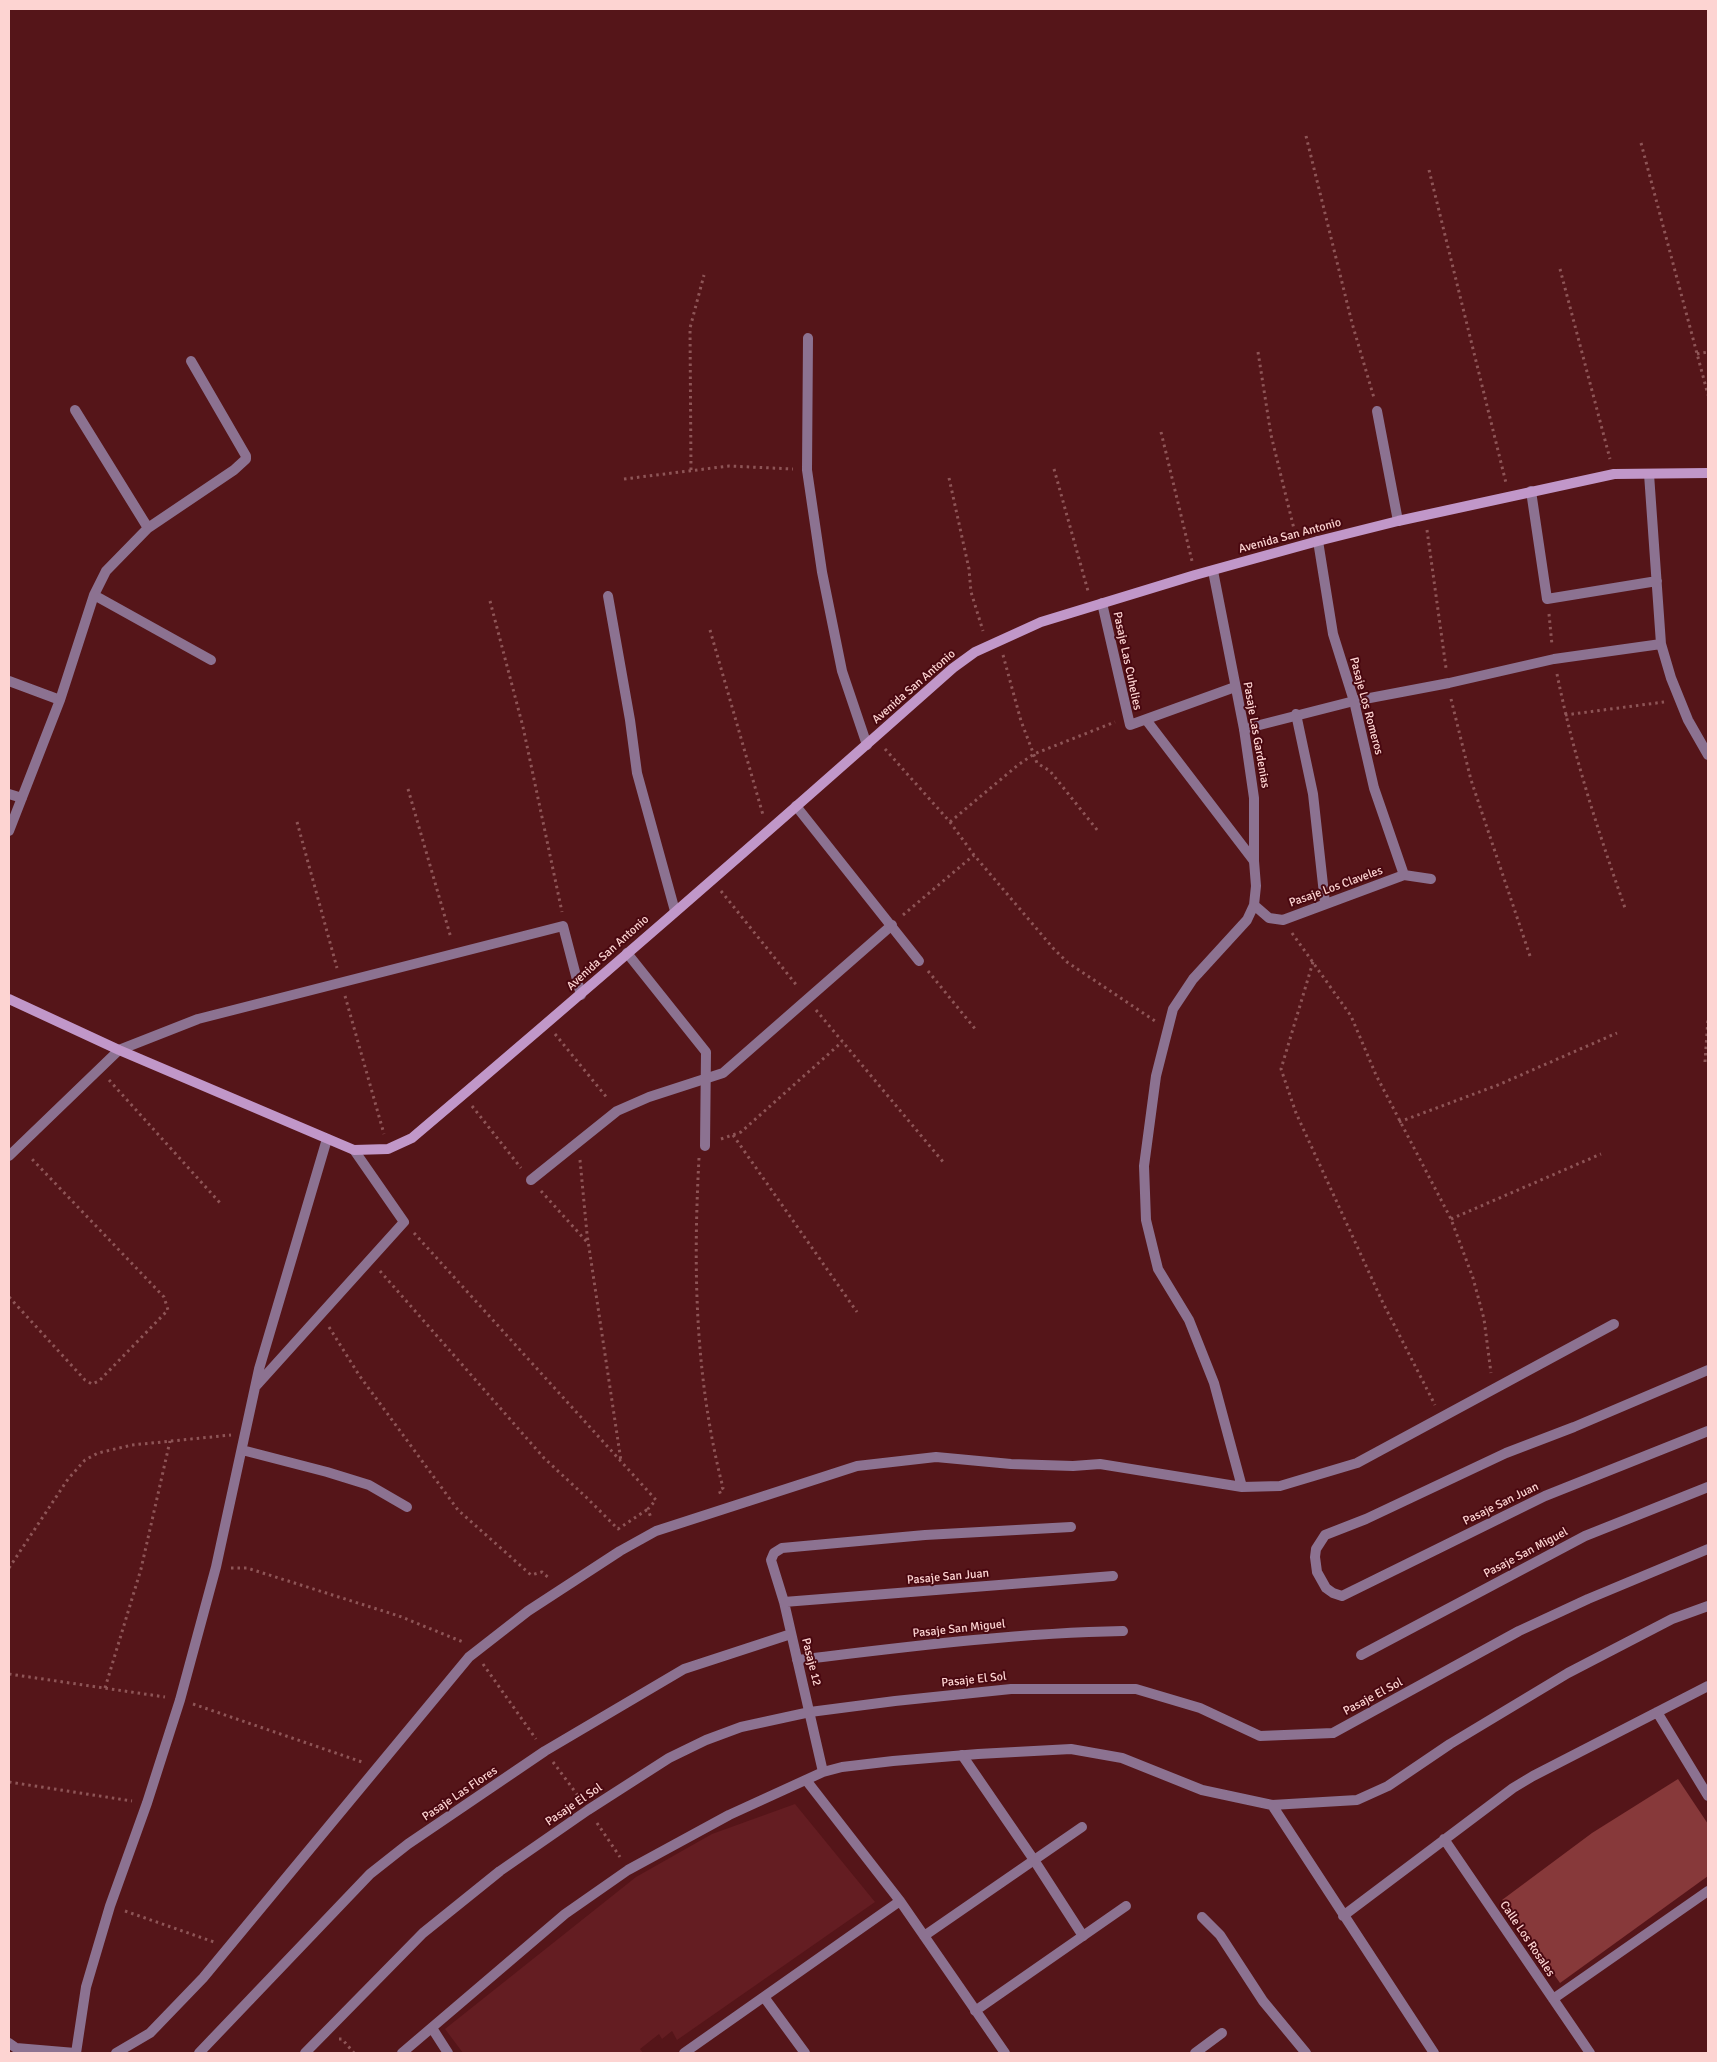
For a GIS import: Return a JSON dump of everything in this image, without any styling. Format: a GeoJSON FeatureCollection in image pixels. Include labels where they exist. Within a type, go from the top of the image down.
{"type":"FeatureCollection","features":[{"type":"Feature","properties":{"kind":"street"},"geometry":{"type":"LineString","coordinates":[[808,338],[806,470],[822,572],[842,671],[867,745]]}},
{"type":"Feature","properties":{"kind":"street"},"geometry":{"type":"LineString","coordinates":[[9,831],[60,700],[94,595],[106,571],[148,528],[246,460],[246,456],[192,361]]}},
{"type":"Feature","properties":{"kind":"street"},"geometry":{"type":"LineString","coordinates":[[75,410],[148,528]]}},
{"type":"Feature","properties":{"kind":"street"},"geometry":{"type":"LineString","coordinates":[[1377,411],[1398,521]]}},
{"type":"Feature","properties":{"kind":"street","name":"Avenida San Antonio"},"geometry":{"type":"LineString","coordinates":[[354,1150],[388,1149],[412,1138],[581,995],[711,879],[954,668],[975,652],[999,640],[1041,622],[1195,575],[1298,546],[1398,521],[1614,474],[1708,473]]}},
{"type":"Feature","properties":{"kind":"street"},"geometry":{"type":"LineString","coordinates":[[1649,474],[1661,644],[1688,720],[1708,755]]}},
{"type":"Feature","properties":{"kind":"street"},"geometry":{"type":"LineString","coordinates":[[1531,491],[1547,599],[1656,581]]}},
{"type":"Feature","properties":{"kind":"street","name":"Pasaje Los Romeros"},"geometry":{"type":"LineString","coordinates":[[1318,541],[1333,634],[1354,701],[1374,788],[1404,875]]}},
{"type":"Feature","properties":{"kind":"street","name":"Pasaje Las Gardenias"},"geometry":{"type":"LineString","coordinates":[[1214,571],[1244,729],[1254,798],[1256,886],[1254,905]]}},
{"type":"Feature","properties":{"kind":"street"},"geometry":{"type":"LineString","coordinates":[[94,595],[211,660]]}},
{"type":"Feature","properties":{"kind":"street"},"geometry":{"type":"LineString","coordinates":[[608,596],[630,720],[637,773],[675,911]]}},
{"type":"Feature","properties":{"kind":"street","name":"Pasaje Las Cuhelies"},"geometry":{"type":"LineString","coordinates":[[1097,605],[1127,720]]}},
{"type":"Feature","properties":{"kind":"street"},"geometry":{"type":"LineString","coordinates":[[1244,729],[1296,714],[1449,683],[1554,659],[1661,644]]}},
{"type":"Feature","properties":{"kind":"street"},"geometry":{"type":"LineString","coordinates":[[9,681],[60,700]]}},
{"type":"Feature","properties":{"kind":"street"},"geometry":{"type":"LineString","coordinates":[[1127,720],[1132,726],[1235,687]]}},
{"type":"Feature","properties":{"kind":"street"},"geometry":{"type":"LineString","coordinates":[[1296,714],[1313,794],[1325,903]]}},
{"type":"Feature","properties":{"kind":"street"},"geometry":{"type":"LineString","coordinates":[[1147,721],[1254,861]]}},
{"type":"Feature","properties":{"kind":"street"},"geometry":{"type":"LineString","coordinates":[[9,794],[22,798]]}},
{"type":"Feature","properties":{"kind":"street"},"geometry":{"type":"LineString","coordinates":[[796,806],[919,961]]}},
{"type":"Feature","properties":{"kind":"street","name":"Pasaje Los Claveles"},"geometry":{"type":"LineString","coordinates":[[1254,905],[1269,918],[1282,920],[1404,875],[1431,879]]}},
{"type":"Feature","properties":{"kind":"street"},"geometry":{"type":"LineString","coordinates":[[1242,1487],[1214,1383],[1189,1320],[1158,1269],[1146,1220],[1144,1166],[1156,1076],[1173,1010],[1193,979],[1247,920],[1254,905]]}},
{"type":"Feature","properties":{"kind":"street"},"geometry":{"type":"LineString","coordinates":[[531,1180],[617,1111],[649,1097],[722,1073],[892,925]]}},
{"type":"Feature","properties":{"kind":"street"},"geometry":{"type":"LineString","coordinates":[[9,1156],[119,1050],[198,1020],[563,926],[581,995]]}},
{"type":"Feature","properties":{"kind":"street"},"geometry":{"type":"LineString","coordinates":[[628,953],[706,1052],[705,1146]]}},
{"type":"Feature","properties":{"kind":"street"},"geometry":{"type":"LineString","coordinates":[[9,999],[119,1050],[354,1150],[404,1222],[255,1387]]}},
{"type":"Feature","properties":{"kind":"street"},"geometry":{"type":"LineString","coordinates":[[9,2043],[16,2048],[76,2053],[86,1987],[110,1906],[147,1803],[180,1700],[216,1568],[255,1387],[327,1139]]}},
{"type":"Feature","properties":{"kind":"street"},"geometry":{"type":"LineString","coordinates":[[116,2053],[150,2033],[203,1978],[469,1657],[528,1611],[656,1531],[857,1466],[936,1457],[1011,1464],[1073,1466],[1100,1464],[1242,1487],[1280,1486],[1357,1463],[1614,1324]]}},
{"type":"Feature","properties":{"kind":"street","name":"Pasaje San Juan"},"geometry":{"type":"LineString","coordinates":[[1708,1370],[1574,1427],[1506,1453],[1366,1519],[1325,1535],[1316,1549],[1315,1557],[1320,1581],[1333,1593],[1342,1596],[1545,1496],[1708,1431]]}},
{"type":"Feature","properties":{"kind":"street"},"geometry":{"type":"LineString","coordinates":[[242,1450],[369,1485],[407,1507]]}},
{"type":"Feature","properties":{"kind":"street","name":"Pasaje San Miguel"},"geometry":{"type":"LineString","coordinates":[[1361,1655],[1585,1536],[1708,1486]]}},
{"type":"Feature","properties":{"kind":"street","name":"Pasaje 12"},"geometry":{"type":"LineString","coordinates":[[822,1772],[784,1602],[771,1560],[774,1553],[782,1548],[925,1535],[1072,1527]]}},
{"type":"Feature","properties":{"kind":"street","name":"Pasaje El Sol"},"geometry":{"type":"LineString","coordinates":[[305,2053],[423,1933],[500,1871],[588,1810],[669,1758],[706,1740],[741,1727],[810,1712],[1011,1689],[1136,1688],[1200,1708],[1260,1736],[1332,1733],[1519,1631],[1588,1599],[1708,1548]]}},
{"type":"Feature","properties":{"kind":"street","name":"Pasaje San Juan"},"geometry":{"type":"LineString","coordinates":[[784,1602],[1113,1576]]}},
{"type":"Feature","properties":{"kind":"street"},"geometry":{"type":"LineString","coordinates":[[402,2053],[565,1914],[628,1870],[729,1815],[822,1772],[842,1767],[962,1755],[1071,1749],[1122,1758],[1202,1790],[1272,1805],[1357,1800],[1388,1786],[1450,1744],[1568,1673],[1672,1619],[1708,1606]]}},
{"type":"Feature","properties":{"kind":"street","name":"Pasaje San Miguel"},"geometry":{"type":"LineString","coordinates":[[797,1660],[997,1637],[1060,1632],[1123,1631]]}},
{"type":"Feature","properties":{"kind":"street","name":"Pasaje Las Flores"},"geometry":{"type":"LineString","coordinates":[[199,2053],[370,1874],[408,1844],[545,1751],[684,1669],[791,1634]]}},
{"type":"Feature","properties":{"kind":"street"},"geometry":{"type":"LineString","coordinates":[[1343,1916],[1491,1803],[1533,1776],[1708,1686]]}},
{"type":"Feature","properties":{"kind":"street"},"geometry":{"type":"LineString","coordinates":[[1657,1712],[1708,1796]]}},
{"type":"Feature","properties":{"kind":"street"},"geometry":{"type":"LineString","coordinates":[[962,1755],[1034,1860],[1083,1936]]}},
{"type":"Feature","properties":{"kind":"street"},"geometry":{"type":"LineString","coordinates":[[806,1780],[900,1901],[1005,2053]]}},
{"type":"Feature","properties":{"kind":"street"},"geometry":{"type":"LineString","coordinates":[[1272,1805],[1434,2053]]}},
{"type":"Feature","properties":{"kind":"street"},"geometry":{"type":"LineString","coordinates":[[924,1936],[1082,1827]]}},
{"type":"Feature","properties":{"kind":"street","name":"Calle Los Rosales"},"geometry":{"type":"LineString","coordinates":[[1444,1839],[1590,2053]]}},
{"type":"Feature","properties":{"kind":"street"},"geometry":{"type":"LineString","coordinates":[[1553,2000],[1708,1891]]}},
{"type":"Feature","properties":{"kind":"street"},"geometry":{"type":"LineString","coordinates":[[684,2053],[900,1901]]}},
{"type":"Feature","properties":{"kind":"street"},"geometry":{"type":"LineString","coordinates":[[975,2011],[1126,1906]]}},
{"type":"Feature","properties":{"kind":"street"},"geometry":{"type":"LineString","coordinates":[[1202,1917],[1220,1935],[1263,2001],[1306,2053]]}},
{"type":"Feature","properties":{"kind":"street"},"geometry":{"type":"LineString","coordinates":[[764,1996],[805,2053]]}},
{"type":"Feature","properties":{"kind":"street"},"geometry":{"type":"LineString","coordinates":[[432,2028],[448,2053]]}},
{"type":"Feature","properties":{"kind":"street"},"geometry":{"type":"LineString","coordinates":[[1195,2053],[1222,2033]]}},
{"type":"Feature","properties":{"kind":"path"},"geometry":{"type":"LineString","coordinates":[[1306,136],[1352,323],[1377,411]]}},
{"type":"Feature","properties":{"kind":"path"},"geometry":{"type":"LineString","coordinates":[[1641,143],[1708,396]]}},
{"type":"Feature","properties":{"kind":"path"},"geometry":{"type":"LineString","coordinates":[[1429,170],[1509,496]]}},
{"type":"Feature","properties":{"kind":"path"},"geometry":{"type":"LineString","coordinates":[[1560,269],[1614,474]]}},
{"type":"Feature","properties":{"kind":"path"},"geometry":{"type":"LineString","coordinates":[[691,470],[690,328],[704,276]]}},
{"type":"Feature","properties":{"kind":"path"},"geometry":{"type":"LineString","coordinates":[[1258,352],[1271,435],[1298,546]]}},
{"type":"Feature","properties":{"kind":"path"},"geometry":{"type":"LineString","coordinates":[[1697,354],[1708,352]]}},
{"type":"Feature","properties":{"kind":"path"},"geometry":{"type":"LineString","coordinates":[[1161,432],[1195,575]]}},
{"type":"Feature","properties":{"kind":"path"},"geometry":{"type":"LineString","coordinates":[[624,479],[729,466],[806,470]]}},
{"type":"Feature","properties":{"kind":"path"},"geometry":{"type":"LineString","coordinates":[[1054,469],[1097,605]]}},
{"type":"Feature","properties":{"kind":"path"},"geometry":{"type":"LineString","coordinates":[[949,478],[969,569],[971,592],[987,646]]}},
{"type":"Feature","properties":{"kind":"path"},"geometry":{"type":"LineString","coordinates":[[1425,515],[1435,599],[1449,683],[1471,780],[1530,956]]}},
{"type":"Feature","properties":{"kind":"path"},"geometry":{"type":"LineString","coordinates":[[1547,599],[1554,659],[1565,714],[1585,789],[1625,908]]}},
{"type":"Feature","properties":{"kind":"path"},"geometry":{"type":"LineString","coordinates":[[490,601],[523,727],[562,911],[563,926]]}},
{"type":"Feature","properties":{"kind":"path"},"geometry":{"type":"LineString","coordinates":[[710,630],[768,830]]}},
{"type":"Feature","properties":{"kind":"path"},"geometry":{"type":"LineString","coordinates":[[999,640],[1021,721],[1037,763],[1050,770],[1098,831]]}},
{"type":"Feature","properties":{"kind":"path"},"geometry":{"type":"LineString","coordinates":[[1565,714],[1680,700]]}},
{"type":"Feature","properties":{"kind":"path"},"geometry":{"type":"LineString","coordinates":[[950,822],[1018,765],[1034,754],[1127,720]]}},
{"type":"Feature","properties":{"kind":"path"},"geometry":{"type":"LineString","coordinates":[[875,737],[950,822],[974,855],[1067,962],[1168,1029]]}},
{"type":"Feature","properties":{"kind":"path"},"geometry":{"type":"LineString","coordinates":[[408,789],[456,953]]}},
{"type":"Feature","properties":{"kind":"path"},"geometry":{"type":"LineString","coordinates":[[892,925],[974,855]]}},
{"type":"Feature","properties":{"kind":"path"},"geometry":{"type":"LineString","coordinates":[[711,879],[842,1042],[944,1163]]}},
{"type":"Feature","properties":{"kind":"path"},"geometry":{"type":"LineString","coordinates":[[1282,920],[1352,1016],[1376,1075],[1451,1219],[1473,1278],[1484,1319],[1490,1352],[1493,1391]]}},
{"type":"Feature","properties":{"kind":"path"},"geometry":{"type":"LineString","coordinates":[[919,961],[976,1030]]}},
{"type":"Feature","properties":{"kind":"path"},"geometry":{"type":"LineString","coordinates":[[1313,962],[1281,1069],[1296,1113],[1335,1198],[1383,1302],[1442,1418]]}},
{"type":"Feature","properties":{"kind":"path"},"geometry":{"type":"LineString","coordinates":[[1705,1062],[1708,1018]]}},
{"type":"Feature","properties":{"kind":"path"},"geometry":{"type":"LineString","coordinates":[[547,1024],[617,1111]]}},
{"type":"Feature","properties":{"kind":"path"},"geometry":{"type":"LineString","coordinates":[[1399,1122],[1498,1085],[1617,1033]]}},
{"type":"Feature","properties":{"kind":"path"},"geometry":{"type":"LineString","coordinates":[[725,1508],[719,1490],[723,1488],[712,1444],[702,1372],[697,1312],[695,1232],[700,1154],[705,1146],[741,1132],[842,1042]]}},
{"type":"Feature","properties":{"kind":"path"},"geometry":{"type":"LineString","coordinates":[[100,1070],[221,1204]]}},
{"type":"Feature","properties":{"kind":"path"},"geometry":{"type":"LineString","coordinates":[[733,1135],[857,1312]]}},
{"type":"Feature","properties":{"kind":"path"},"geometry":{"type":"LineString","coordinates":[[578,1142],[587,1234],[621,1461]]}},
{"type":"Feature","properties":{"kind":"path"},"geometry":{"type":"LineString","coordinates":[[9,1297],[85,1380],[92,1384],[99,1381],[168,1310],[164,1297],[19,1146]]}},
{"type":"Feature","properties":{"kind":"path"},"geometry":{"type":"LineString","coordinates":[[1451,1219],[1602,1154]]}},
{"type":"Feature","properties":{"kind":"path"},"geometry":{"type":"LineString","coordinates":[[370,1260],[544,1458],[618,1529],[648,1509],[656,1500],[404,1222]]}},
{"type":"Feature","properties":{"kind":"path"},"geometry":{"type":"LineString","coordinates":[[321,1314],[359,1375],[458,1510],[531,1575],[542,1572],[562,1589]]}},
{"type":"Feature","properties":{"kind":"path"},"geometry":{"type":"LineString","coordinates":[[9,1568],[68,1479],[85,1460],[98,1452],[132,1445],[245,1434]]}},
{"type":"Feature","properties":{"kind":"path"},"geometry":{"type":"LineString","coordinates":[[105,1688],[141,1569],[170,1441]]}},
{"type":"Feature","properties":{"kind":"path"},"geometry":{"type":"LineString","coordinates":[[648,1509],[656,1531]]}},
{"type":"Feature","properties":{"kind":"path"},"geometry":{"type":"LineString","coordinates":[[216,1568],[247,1568],[399,1616],[480,1648]]}},
{"type":"Feature","properties":{"kind":"path"},"geometry":{"type":"LineString","coordinates":[[9,1674],[180,1700],[377,1768]]}},
{"type":"Feature","properties":{"kind":"path"},"geometry":{"type":"LineString","coordinates":[[9,1782],[147,1803]]}},
{"type":"Feature","properties":{"kind":"path"},"geometry":{"type":"LineString","coordinates":[[110,1906],[228,1946]]}},
{"type":"Feature","properties":{"kind":"shaded area"},"geometry":{"type":"Polygon","coordinates":[[[1678,1779],[1708,1824],[1708,1876],[1560,1983],[1502,1900],[1592,1833],[1678,1779]]]}},
{"type":"Feature","properties":{"kind":"shaded area"},"geometry":{"type":"Polygon","coordinates":[[[795,1804],[875,1902],[677,2040],[672,2031],[662,2039],[659,2034],[640,2049],[643,2053],[463,2053],[445,2029],[636,1877],[712,1834],[795,1804]]]}}]}
